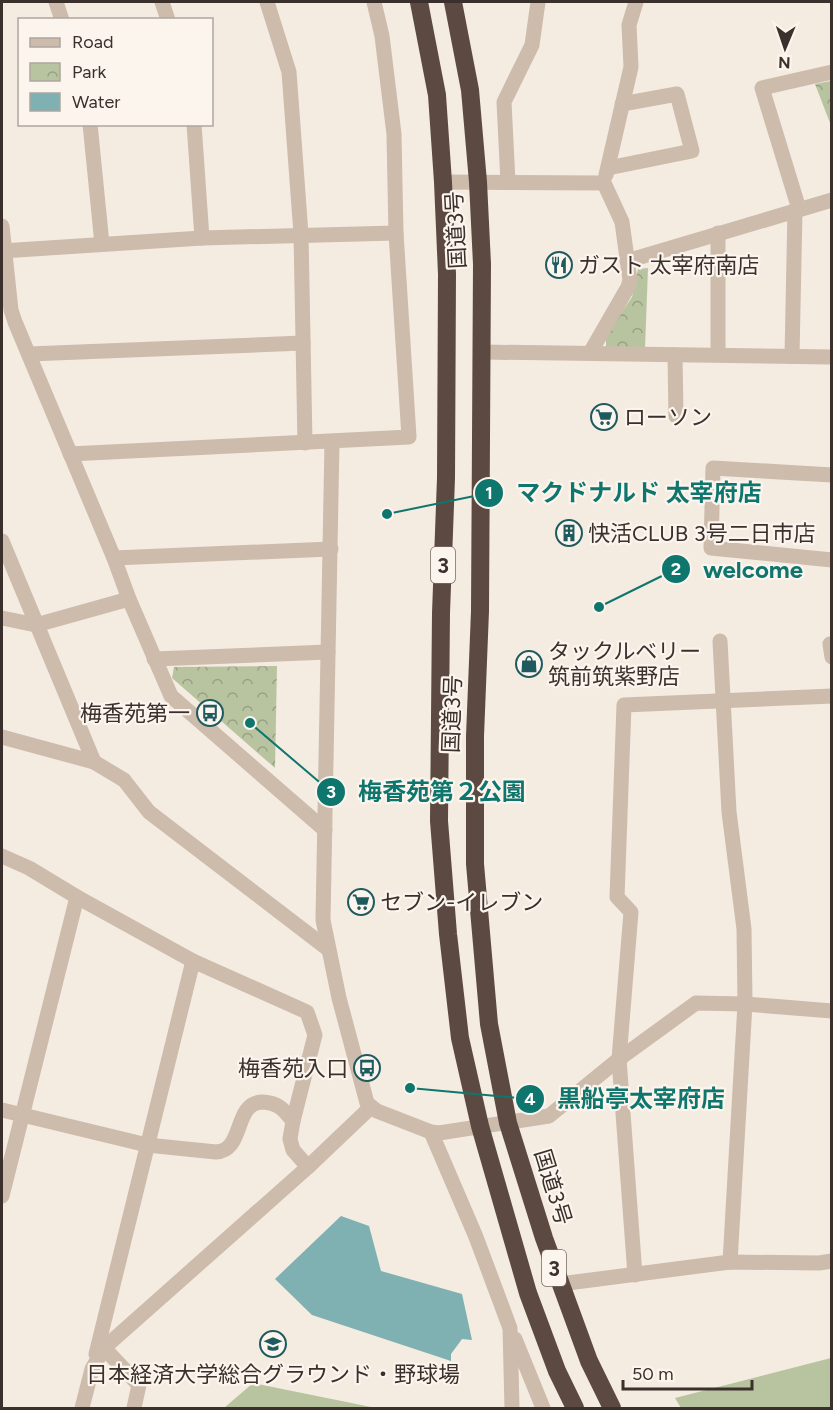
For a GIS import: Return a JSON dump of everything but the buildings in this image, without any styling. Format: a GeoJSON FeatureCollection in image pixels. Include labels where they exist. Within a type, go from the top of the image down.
{"type":"FeatureCollection","features":[{"type":"Feature","properties":{"kind":"highway","name":"国道3号"},"geometry":{"type":"LineString","coordinates":[[419,2],[437,95],[447,274],[446,478],[441,613],[439,821],[448,934],[460,1038],[480,1126],[528,1293],[557,1371],[575,1408]]}},
{"type":"Feature","properties":{"kind":"highway","name":"国道3号"},"geometry":{"type":"LineString","coordinates":[[453,2],[470,90],[482,264],[480,611],[475,736],[475,864],[489,1024],[508,1123],[560,1284],[589,1361],[612,1408]]}},
{"type":"Feature","properties":{"kind":"street"},"geometry":{"type":"LineString","coordinates":[[56,2],[61,18]]}},
{"type":"Feature","properties":{"kind":"street"},"geometry":{"type":"LineString","coordinates":[[162,2],[167,18]]}},
{"type":"Feature","properties":{"kind":"street"},"geometry":{"type":"LineString","coordinates":[[267,2],[289,72],[301,234],[305,443]]}},
{"type":"Feature","properties":{"kind":"street"},"geometry":{"type":"LineString","coordinates":[[70,454],[410,437],[396,233],[394,134],[382,36],[374,2]]}},
{"type":"Feature","properties":{"kind":"street"},"geometry":{"type":"LineString","coordinates":[[508,182],[504,102],[532,45],[538,2]]}},
{"type":"Feature","properties":{"kind":"street"},"geometry":{"type":"LineString","coordinates":[[590,352],[630,280],[622,222],[606,176],[631,67],[629,25],[636,2]]}},
{"type":"Feature","properties":{"kind":"street"},"geometry":{"type":"LineString","coordinates":[[792,356],[797,210],[762,88],[831,72]]}},
{"type":"Feature","properties":{"kind":"street"},"geometry":{"type":"LineString","coordinates":[[443,182],[508,182],[606,176],[692,152],[677,94],[622,104]]}},
{"type":"Feature","properties":{"kind":"street"},"geometry":{"type":"LineString","coordinates":[[90,126],[102,244]]}},
{"type":"Feature","properties":{"kind":"street"},"geometry":{"type":"LineString","coordinates":[[194,126],[202,238]]}},
{"type":"Feature","properties":{"kind":"street"},"geometry":{"type":"LineString","coordinates":[[627,261],[831,200]]}},
{"type":"Feature","properties":{"kind":"street"},"geometry":{"type":"LineString","coordinates":[[2,226],[11,310],[171,696],[325,830]]}},
{"type":"Feature","properties":{"kind":"street"},"geometry":{"type":"LineString","coordinates":[[3,251],[202,238],[396,233]]}},
{"type":"Feature","properties":{"kind":"street"},"geometry":{"type":"LineString","coordinates":[[718,233],[718,354]]}},
{"type":"Feature","properties":{"kind":"street"},"geometry":{"type":"LineString","coordinates":[[29,354],[303,343]]}},
{"type":"Feature","properties":{"kind":"street"},"geometry":{"type":"LineString","coordinates":[[483,352],[831,357]]}},
{"type":"Feature","properties":{"kind":"street"},"geometry":{"type":"LineString","coordinates":[[675,355],[676,416]]}},
{"type":"Feature","properties":{"kind":"street"},"geometry":{"type":"LineString","coordinates":[[332,442],[323,920],[364,1099],[371,1107],[431,1132],[439,1133],[549,1116],[619,1059],[696,1003],[745,1004],[831,1011]]}},
{"type":"Feature","properties":{"kind":"street"},"geometry":{"type":"LineString","coordinates":[[831,475],[713,468],[711,548],[831,560]]}},
{"type":"Feature","properties":{"kind":"street"},"geometry":{"type":"LineString","coordinates":[[2,541],[94,762]]}},
{"type":"Feature","properties":{"kind":"street"},"geometry":{"type":"LineString","coordinates":[[114,558],[331,549]]}},
{"type":"Feature","properties":{"kind":"street"},"geometry":{"type":"LineString","coordinates":[[2,618],[36,625],[129,599]]}},
{"type":"Feature","properties":{"kind":"street"},"geometry":{"type":"LineString","coordinates":[[720,641],[729,812],[744,929],[745,1004],[730,1262]]}},
{"type":"Feature","properties":{"kind":"street"},"geometry":{"type":"LineString","coordinates":[[154,659],[328,652]]}},
{"type":"Feature","properties":{"kind":"street"},"geometry":{"type":"LineString","coordinates":[[635,1275],[619,1059],[631,912],[617,897],[624,705],[831,696]]}},
{"type":"Feature","properties":{"kind":"street"},"geometry":{"type":"LineString","coordinates":[[2,737],[94,762],[124,780],[149,812],[328,949]]}},
{"type":"Feature","properties":{"kind":"street"},"geometry":{"type":"LineString","coordinates":[[2,856],[29,868],[194,962],[307,1012],[315,1035],[293,1121],[291,1144],[308,1167]]}},
{"type":"Feature","properties":{"kind":"street"},"geometry":{"type":"LineString","coordinates":[[2,1196],[77,897]]}},
{"type":"Feature","properties":{"kind":"street"},"geometry":{"type":"LineString","coordinates":[[82,1408],[194,962]]}},
{"type":"Feature","properties":{"kind":"street"},"geometry":{"type":"LineString","coordinates":[[2,1110],[147,1145],[223,1152],[231,1146],[246,1110],[253,1104],[274,1103],[280,1106],[293,1121]]}},
{"type":"Feature","properties":{"kind":"street"},"geometry":{"type":"LineString","coordinates":[[92,1369],[104,1348],[308,1167],[371,1107]]}},
{"type":"Feature","properties":{"kind":"street"},"geometry":{"type":"LineString","coordinates":[[431,1132],[476,1237],[510,1329],[543,1408]]}},
{"type":"Feature","properties":{"kind":"street"},"geometry":{"type":"LineString","coordinates":[[560,1284],[730,1262],[819,1263],[831,1261]]}},
{"type":"Feature","properties":{"kind":"street"},"geometry":{"type":"LineString","coordinates":[[510,1329],[512,1408]]}},
{"type":"Feature","properties":{"kind":"street"},"geometry":{"type":"LineString","coordinates":[[104,1348],[139,1385],[134,1408]]}},
{"type":"Feature","properties":{"kind":"green space"},"geometry":{"type":"Polygon","coordinates":[[[831,81],[832,123],[830,123],[815,84],[831,81]]]}},
{"type":"Feature","properties":{"kind":"green space"},"geometry":{"type":"Polygon","coordinates":[[[648,268],[645,349],[606,348],[606,336],[632,297],[638,269],[648,268]]]}},
{"type":"Feature","properties":{"kind":"green space"},"geometry":{"type":"Polygon","coordinates":[[[277,666],[275,768],[172,678],[174,667],[277,666]]]}},
{"type":"Feature","properties":{"kind":"green space"},"geometry":{"type":"Polygon","coordinates":[[[831,1358],[831,1408],[681,1408],[675,1398],[831,1358]]]}},
{"type":"Feature","properties":{"kind":"green space"},"geometry":{"type":"Polygon","coordinates":[[[253,1383],[376,1408],[224,1408],[253,1383]]]}},
{"type":"Feature","properties":{"kind":"water"},"geometry":{"type":"Polygon","coordinates":[[[341,1216],[369,1226],[381,1271],[462,1294],[472,1340],[462,1339],[451,1354],[451,1361],[312,1315],[275,1279],[341,1216]]]}},
{"type":"Feature","properties":{"kind":"place","name":"ガスト 太宰府南店"},"geometry":{"type":"Point","coordinates":[559,265]}},
{"type":"Feature","properties":{"kind":"place","name":"ローソン"},"geometry":{"type":"Point","coordinates":[604,417]}},
{"type":"Feature","properties":{"kind":"place","name":"マクドナルド 太宰府店"},"geometry":{"type":"Point","coordinates":[387,514]}},
{"type":"Feature","properties":{"kind":"place","name":"快活CLUB 3号二日市店"},"geometry":{"type":"Point","coordinates":[569,533]}},
{"type":"Feature","properties":{"kind":"place","name":"welcome"},"geometry":{"type":"Point","coordinates":[599,607]}},
{"type":"Feature","properties":{"kind":"place","name":"タックルベリー 筑前筑紫野店"},"geometry":{"type":"Point","coordinates":[529,664]}},
{"type":"Feature","properties":{"kind":"place","name":"梅香苑第一"},"geometry":{"type":"Point","coordinates":[210,713]}},
{"type":"Feature","properties":{"kind":"place","name":"梅香苑第２公園"},"geometry":{"type":"Point","coordinates":[250,723]}},
{"type":"Feature","properties":{"kind":"place","name":"セブン-イレブン"},"geometry":{"type":"Point","coordinates":[361,902]}},
{"type":"Feature","properties":{"kind":"place","name":"梅香苑入口"},"geometry":{"type":"Point","coordinates":[367,1068]}},
{"type":"Feature","properties":{"kind":"place","name":"黒船亭太宰府店"},"geometry":{"type":"Point","coordinates":[410,1088]}},
{"type":"Feature","properties":{"kind":"place","name":"日本経済大学総合グラウンド・野球場"},"geometry":{"type":"Point","coordinates":[273,1344]}}]}
